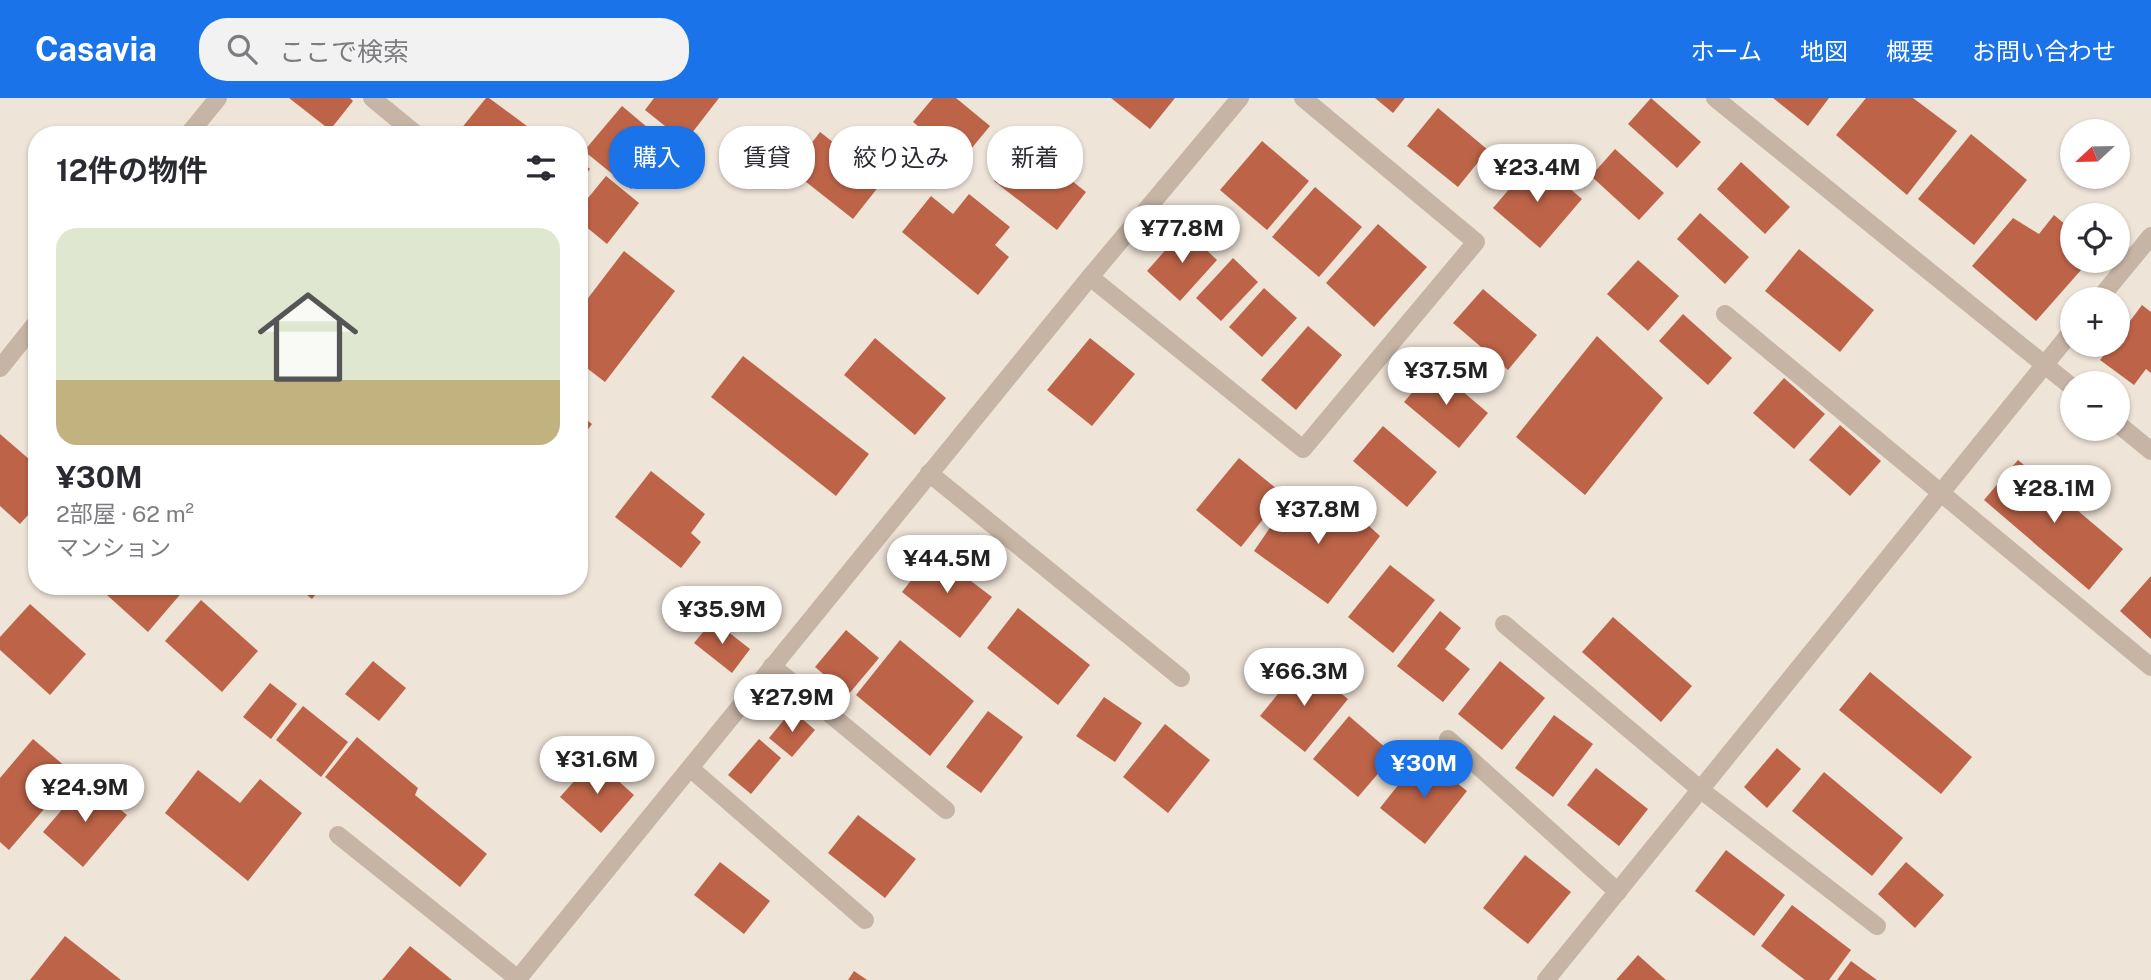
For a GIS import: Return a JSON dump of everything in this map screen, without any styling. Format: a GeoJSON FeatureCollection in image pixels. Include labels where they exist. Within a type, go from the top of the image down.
{"type":"FeatureCollection","features":[{"type":"Feature","properties":{"kind":"street"},"geometry":{"type":"LineString","coordinates":[[195,126],[218,98]]}},
{"type":"Feature","properties":{"kind":"street"},"geometry":{"type":"LineString","coordinates":[[372,98],[406,126]]}},
{"type":"Feature","properties":{"kind":"street"},"geometry":{"type":"LineString","coordinates":[[338,835],[517,980],[929,473],[1240,98]]}},
{"type":"Feature","properties":{"kind":"street"},"geometry":{"type":"LineString","coordinates":[[1090,277],[1303,449],[1476,242],[1303,98]]}},
{"type":"Feature","properties":{"kind":"street"},"geometry":{"type":"LineString","coordinates":[[1715,98],[2060,378]]}},
{"type":"Feature","properties":{"kind":"street"},"geometry":{"type":"LineString","coordinates":[[2109,287],[2151,236]]}},
{"type":"Feature","properties":{"kind":"street"},"geometry":{"type":"LineString","coordinates":[[1725,314],[2151,667]]}},
{"type":"Feature","properties":{"kind":"street"},"geometry":{"type":"LineString","coordinates":[[0,368],[28,333]]}},
{"type":"Feature","properties":{"kind":"street"},"geometry":{"type":"LineString","coordinates":[[1546,980],[2060,346]]}},
{"type":"Feature","properties":{"kind":"street"},"geometry":{"type":"LineString","coordinates":[[2130,434],[2151,451]]}},
{"type":"Feature","properties":{"kind":"street"},"geometry":{"type":"LineString","coordinates":[[929,473],[1181,678]]}},
{"type":"Feature","properties":{"kind":"street"},"geometry":{"type":"LineString","coordinates":[[1504,624],[1701,790],[1877,926]]}},
{"type":"Feature","properties":{"kind":"street"},"geometry":{"type":"LineString","coordinates":[[772,666],[946,810]]}},
{"type":"Feature","properties":{"kind":"street"},"geometry":{"type":"LineString","coordinates":[[1448,739],[1618,891]]}},
{"type":"Feature","properties":{"kind":"street"},"geometry":{"type":"LineString","coordinates":[[690,768],[865,920]]}},
{"type":"Feature","properties":{"kind":"building"},"geometry":{"type":"Polygon","coordinates":[[[289,98],[350,98],[353,101],[333,126],[325,126],[289,98]]]}},
{"type":"Feature","properties":{"kind":"building"},"geometry":{"type":"Polygon","coordinates":[[[486,98],[489,98],[527,126],[463,126],[486,98]]]}},
{"type":"Feature","properties":{"kind":"building"},"geometry":{"type":"Polygon","coordinates":[[[654,98],[719,98],[697,126],[665,126],[645,110],[654,98]]]}},
{"type":"Feature","properties":{"kind":"building"},"geometry":{"type":"Polygon","coordinates":[[[933,98],[956,98],[990,126],[987,126],[973,147],[973,126],[918,126],[913,122],[933,98]]]}},
{"type":"Feature","properties":{"kind":"building"},"geometry":{"type":"Polygon","coordinates":[[[1111,98],[1175,98],[1150,129],[1111,98]]]}},
{"type":"Feature","properties":{"kind":"building"},"geometry":{"type":"Polygon","coordinates":[[[1375,98],[1405,98],[1393,113],[1375,98]]]}},
{"type":"Feature","properties":{"kind":"building"},"geometry":{"type":"Polygon","coordinates":[[[1651,98],[1701,142],[1677,168],[1628,124],[1651,98]]]}},
{"type":"Feature","properties":{"kind":"building"},"geometry":{"type":"Polygon","coordinates":[[[1773,98],[1829,98],[1808,126],[1773,98]]]}},
{"type":"Feature","properties":{"kind":"building"},"geometry":{"type":"Polygon","coordinates":[[[1866,98],[1913,98],[1957,131],[1907,195],[1836,135],[1866,98]]]}},
{"type":"Feature","properties":{"kind":"building"},"geometry":{"type":"Polygon","coordinates":[[[622,106],[646,126],[609,126],[609,171],[588,154],[588,146],[622,106]]]}},
{"type":"Feature","properties":{"kind":"building"},"geometry":{"type":"Polygon","coordinates":[[[1438,108],[1488,150],[1458,187],[1407,146],[1438,108]]]}},
{"type":"Feature","properties":{"kind":"building"},"geometry":{"type":"Polygon","coordinates":[[[820,132],[829,139],[829,189],[877,189],[853,219],[815,189],[815,139],[820,132]]]}},
{"type":"Feature","properties":{"kind":"building"},"geometry":{"type":"Polygon","coordinates":[[[1971,134],[2027,180],[1974,245],[1918,199],[1971,134]]]}},
{"type":"Feature","properties":{"kind":"building"},"geometry":{"type":"Polygon","coordinates":[[[1262,141],[1309,181],[1267,230],[1220,190],[1262,141]]]}},
{"type":"Feature","properties":{"kind":"building"},"geometry":{"type":"Polygon","coordinates":[[[1615,149],[1664,193],[1639,220],[1591,176],[1615,149]]]}},
{"type":"Feature","properties":{"kind":"building"},"geometry":{"type":"Polygon","coordinates":[[[1535,159],[1582,199],[1540,248],[1493,208],[1535,159]]]}},
{"type":"Feature","properties":{"kind":"building"},"geometry":{"type":"Polygon","coordinates":[[[1741,162],[1790,207],[1765,234],[1717,189],[1741,162]]]}},
{"type":"Feature","properties":{"kind":"building"},"geometry":{"type":"Polygon","coordinates":[[[606,176],[609,178],[609,189],[622,189],[639,203],[607,244],[588,228],[588,198],[606,176]]]}},
{"type":"Feature","properties":{"kind":"building"},"geometry":{"type":"Polygon","coordinates":[[[1315,187],[1362,227],[1319,277],[1272,237],[1315,187]]]}},
{"type":"Feature","properties":{"kind":"building"},"geometry":{"type":"Polygon","coordinates":[[[1004,189],[1082,189],[1086,192],[1057,230],[1004,189]]]}},
{"type":"Feature","properties":{"kind":"building"},"geometry":{"type":"Polygon","coordinates":[[[969,194],[1010,227],[995,245],[1009,257],[978,295],[902,232],[931,196],[953,214],[969,194]]]}},
{"type":"Feature","properties":{"kind":"building"},"geometry":{"type":"Polygon","coordinates":[[[1700,213],[1749,257],[1725,284],[1677,239],[1700,213]]]}},
{"type":"Feature","properties":{"kind":"building"},"geometry":{"type":"Polygon","coordinates":[[[2054,215],[2060,220],[2060,273],[2078,273],[2066,287],[2060,287],[2060,294],[2036,321],[1972,266],[2013,218],[2039,234],[2054,215]]]}},
{"type":"Feature","properties":{"kind":"building"},"geometry":{"type":"Polygon","coordinates":[[[1378,224],[1427,267],[1374,327],[1326,283],[1378,224]]]}},
{"type":"Feature","properties":{"kind":"building"},"geometry":{"type":"Polygon","coordinates":[[[1184,229],[1217,260],[1180,301],[1147,271],[1184,229]]]}},
{"type":"Feature","properties":{"kind":"building"},"geometry":{"type":"Polygon","coordinates":[[[1799,249],[1874,310],[1840,352],[1765,291],[1799,249]]]}},
{"type":"Feature","properties":{"kind":"building"},"geometry":{"type":"Polygon","coordinates":[[[624,251],[675,291],[605,382],[588,369],[588,298],[624,251]]]}},
{"type":"Feature","properties":{"kind":"building"},"geometry":{"type":"Polygon","coordinates":[[[1233,258],[1258,282],[1221,321],[1196,298],[1233,258]]]}},
{"type":"Feature","properties":{"kind":"building"},"geometry":{"type":"Polygon","coordinates":[[[1638,260],[1679,296],[1648,331],[1607,294],[1638,260]]]}},
{"type":"Feature","properties":{"kind":"building"},"geometry":{"type":"Polygon","coordinates":[[[1264,288],[1297,318],[1262,357],[1229,327],[1264,288]]]}},
{"type":"Feature","properties":{"kind":"building"},"geometry":{"type":"Polygon","coordinates":[[[1483,289],[1537,335],[1508,370],[1453,323],[1483,289]]]}},
{"type":"Feature","properties":{"kind":"building"},"geometry":{"type":"Polygon","coordinates":[[[2142,305],[2151,312],[2151,373],[2146,369],[2134,385],[2130,382],[2130,371],[2115,371],[2100,360],[2102,357],[2130,357],[2130,321],[2142,305]]]}},
{"type":"Feature","properties":{"kind":"building"},"geometry":{"type":"Polygon","coordinates":[[[1683,314],[1732,358],[1708,385],[1659,341],[1683,314]]]}},
{"type":"Feature","properties":{"kind":"building"},"geometry":{"type":"Polygon","coordinates":[[[1308,326],[1342,355],[1296,410],[1261,380],[1308,326]]]}},
{"type":"Feature","properties":{"kind":"building"},"geometry":{"type":"Polygon","coordinates":[[[1597,336],[1663,398],[1585,495],[1516,437],[1597,336]]]}},
{"type":"Feature","properties":{"kind":"building"},"geometry":{"type":"Polygon","coordinates":[[[875,338],[946,398],[915,435],[844,375],[875,338]]]}},
{"type":"Feature","properties":{"kind":"building"},"geometry":{"type":"Polygon","coordinates":[[[1090,338],[1135,374],[1092,426],[1047,390],[1090,338]]]}},
{"type":"Feature","properties":{"kind":"building"},"geometry":{"type":"Polygon","coordinates":[[[743,356],[869,454],[836,496],[711,397],[743,356]]]}},
{"type":"Feature","properties":{"kind":"building"},"geometry":{"type":"Polygon","coordinates":[[[1434,367],[1488,413],[1459,448],[1404,402],[1434,367]]]}},
{"type":"Feature","properties":{"kind":"building"},"geometry":{"type":"Polygon","coordinates":[[[1784,378],[1825,414],[1794,449],[1753,413],[1784,378]]]}},
{"type":"Feature","properties":{"kind":"building"},"geometry":{"type":"Polygon","coordinates":[[[1840,425],[1881,461],[1850,496],[1809,460],[1840,425]]]}},
{"type":"Feature","properties":{"kind":"building"},"geometry":{"type":"Polygon","coordinates":[[[1383,426],[1437,472],[1407,507],[1353,461],[1383,426]]]}},
{"type":"Feature","properties":{"kind":"building"},"geometry":{"type":"Polygon","coordinates":[[[0,434],[28,458],[28,515],[20,524],[0,506],[0,434]]]}},
{"type":"Feature","properties":{"kind":"building"},"geometry":{"type":"Polygon","coordinates":[[[1239,458],[1283,494],[1241,547],[1196,510],[1239,458]]]}},
{"type":"Feature","properties":{"kind":"building"},"geometry":{"type":"Polygon","coordinates":[[[2018,460],[2123,549],[2089,590],[1984,500],[2018,460]]]}},
{"type":"Feature","properties":{"kind":"building"},"geometry":{"type":"Polygon","coordinates":[[[651,471],[705,514],[691,533],[701,542],[681,568],[615,517],[651,471]]]}},
{"type":"Feature","properties":{"kind":"building"},"geometry":{"type":"Polygon","coordinates":[[[1334,494],[1380,536],[1328,604],[1254,551],[1287,503],[1311,518],[1334,494]]]}},
{"type":"Feature","properties":{"kind":"building"},"geometry":{"type":"Polygon","coordinates":[[[933,552],[992,597],[960,638],[902,592],[933,552]]]}},
{"type":"Feature","properties":{"kind":"building"},"geometry":{"type":"Polygon","coordinates":[[[1390,565],[1435,600],[1393,653],[1348,617],[1390,565]]]}},
{"type":"Feature","properties":{"kind":"building"},"geometry":{"type":"Polygon","coordinates":[[[2151,576],[2151,639],[2120,611],[2151,576]]]}},
{"type":"Feature","properties":{"kind":"building"},"geometry":{"type":"Polygon","coordinates":[[[107,595],[180,595],[148,632],[107,595]]]}},
{"type":"Feature","properties":{"kind":"building"},"geometry":{"type":"Polygon","coordinates":[[[201,600],[258,651],[222,692],[165,641],[201,600]]]}},
{"type":"Feature","properties":{"kind":"building"},"geometry":{"type":"Polygon","coordinates":[[[30,604],[86,654],[50,695],[0,650],[0,637],[30,604]]]}},
{"type":"Feature","properties":{"kind":"building"},"geometry":{"type":"Polygon","coordinates":[[[1018,608],[1090,665],[1058,705],[987,648],[1018,608]]]}},
{"type":"Feature","properties":{"kind":"building"},"geometry":{"type":"Polygon","coordinates":[[[1440,611],[1461,628],[1445,649],[1470,669],[1443,702],[1397,666],[1440,611]]]}},
{"type":"Feature","properties":{"kind":"building"},"geometry":{"type":"Polygon","coordinates":[[[1613,617],[1692,686],[1661,722],[1582,652],[1613,617]]]}},
{"type":"Feature","properties":{"kind":"building"},"geometry":{"type":"Polygon","coordinates":[[[713,620],[750,649],[732,673],[694,643],[713,620]]]}},
{"type":"Feature","properties":{"kind":"building"},"geometry":{"type":"Polygon","coordinates":[[[846,630],[879,658],[848,695],[815,667],[846,630]]]}},
{"type":"Feature","properties":{"kind":"building"},"geometry":{"type":"Polygon","coordinates":[[[900,640],[974,701],[930,756],[856,695],[900,640]]]}},
{"type":"Feature","properties":{"kind":"building"},"geometry":{"type":"Polygon","coordinates":[[[373,661],[406,688],[379,721],[345,694],[373,661]]]}},
{"type":"Feature","properties":{"kind":"building"},"geometry":{"type":"Polygon","coordinates":[[[1500,661],[1545,698],[1502,750],[1458,714],[1500,661]]]}},
{"type":"Feature","properties":{"kind":"building"},"geometry":{"type":"Polygon","coordinates":[[[1303,663],[1348,699],[1305,752],[1260,716],[1303,663]]]}},
{"type":"Feature","properties":{"kind":"building"},"geometry":{"type":"Polygon","coordinates":[[[1870,672],[1972,757],[1941,794],[1839,710],[1870,672]]]}},
{"type":"Feature","properties":{"kind":"building"},"geometry":{"type":"Polygon","coordinates":[[[270,683],[297,704],[271,739],[243,717],[270,683]]]}},
{"type":"Feature","properties":{"kind":"building"},"geometry":{"type":"Polygon","coordinates":[[[1104,697],[1142,723],[1115,762],[1076,736],[1104,697]]]}},
{"type":"Feature","properties":{"kind":"building"},"geometry":{"type":"Polygon","coordinates":[[[303,706],[348,742],[321,777],[276,740],[303,706]]]}},
{"type":"Feature","properties":{"kind":"building"},"geometry":{"type":"Polygon","coordinates":[[[792,710],[815,730],[792,757],[769,738],[792,710]]]}},
{"type":"Feature","properties":{"kind":"building"},"geometry":{"type":"Polygon","coordinates":[[[988,711],[1023,737],[981,793],[946,767],[988,711]]]}},
{"type":"Feature","properties":{"kind":"building"},"geometry":{"type":"Polygon","coordinates":[[[1554,715],[1593,744],[1553,797],[1515,768],[1554,715]]]}},
{"type":"Feature","properties":{"kind":"building"},"geometry":{"type":"Polygon","coordinates":[[[1349,716],[1394,755],[1358,797],[1313,759],[1349,716]]]}},
{"type":"Feature","properties":{"kind":"building"},"geometry":{"type":"Polygon","coordinates":[[[1165,724],[1210,760],[1168,813],[1123,777],[1165,724]]]}},
{"type":"Feature","properties":{"kind":"building"},"geometry":{"type":"Polygon","coordinates":[[[357,737],[418,788],[415,795],[487,854],[460,887],[325,777],[357,737]]]}},
{"type":"Feature","properties":{"kind":"building"},"geometry":{"type":"Polygon","coordinates":[[[33,739],[74,774],[9,850],[0,842],[0,778],[33,739]]]}},
{"type":"Feature","properties":{"kind":"building"},"geometry":{"type":"Polygon","coordinates":[[[759,739],[781,758],[751,794],[728,775],[759,739]]]}},
{"type":"Feature","properties":{"kind":"building"},"geometry":{"type":"Polygon","coordinates":[[[1777,748],[1801,769],[1767,808],[1744,787],[1777,748]]]}},
{"type":"Feature","properties":{"kind":"building"},"geometry":{"type":"Polygon","coordinates":[[[1422,755],[1467,791],[1425,844],[1380,808],[1422,755]]]}},
{"type":"Feature","properties":{"kind":"building"},"geometry":{"type":"Polygon","coordinates":[[[594,759],[634,795],[601,833],[560,797],[594,759]]]}},
{"type":"Feature","properties":{"kind":"building"},"geometry":{"type":"Polygon","coordinates":[[[1596,768],[1648,809],[1619,846],[1567,805],[1596,768]]]}},
{"type":"Feature","properties":{"kind":"building"},"geometry":{"type":"Polygon","coordinates":[[[198,770],[240,803],[260,779],[302,813],[248,881],[165,813],[198,770]]]}},
{"type":"Feature","properties":{"kind":"building"},"geometry":{"type":"Polygon","coordinates":[[[1824,772],[1903,838],[1872,876],[1792,811],[1824,772]]]}},
{"type":"Feature","properties":{"kind":"building"},"geometry":{"type":"Polygon","coordinates":[[[86,781],[127,815],[83,867],[43,832],[86,781]]]}},
{"type":"Feature","properties":{"kind":"building"},"geometry":{"type":"Polygon","coordinates":[[[858,815],[916,859],[885,898],[828,853],[858,815]]]}},
{"type":"Feature","properties":{"kind":"building"},"geometry":{"type":"Polygon","coordinates":[[[1726,850],[1785,895],[1754,936],[1695,891],[1726,850]]]}},
{"type":"Feature","properties":{"kind":"building"},"geometry":{"type":"Polygon","coordinates":[[[1525,855],[1571,892],[1528,944],[1483,908],[1525,855]]]}},
{"type":"Feature","properties":{"kind":"building"},"geometry":{"type":"Polygon","coordinates":[[[720,862],[770,901],[744,934],[694,895],[720,862]]]}},
{"type":"Feature","properties":{"kind":"building"},"geometry":{"type":"Polygon","coordinates":[[[1906,862],[1944,895],[1915,928],[1878,894],[1906,862]]]}},
{"type":"Feature","properties":{"kind":"building"},"geometry":{"type":"Polygon","coordinates":[[[1792,905],[1851,950],[1829,980],[1805,980],[1761,946],[1792,905]]]}},
{"type":"Feature","properties":{"kind":"building"},"geometry":{"type":"Polygon","coordinates":[[[65,936],[121,980],[30,980],[65,936]]]}},
{"type":"Feature","properties":{"kind":"building"},"geometry":{"type":"Polygon","coordinates":[[[410,946],[452,980],[382,980],[410,946]]]}},
{"type":"Feature","properties":{"kind":"building"},"geometry":{"type":"Polygon","coordinates":[[[1638,955],[1666,980],[1616,980],[1638,955]]]}},
{"type":"Feature","properties":{"kind":"building"},"geometry":{"type":"Polygon","coordinates":[[[1851,961],[1877,980],[1837,980],[1851,961]]]}},
{"type":"Feature","properties":{"kind":"building"},"geometry":{"type":"Polygon","coordinates":[[[854,971],[867,980],[848,980],[854,971]]]}}]}
